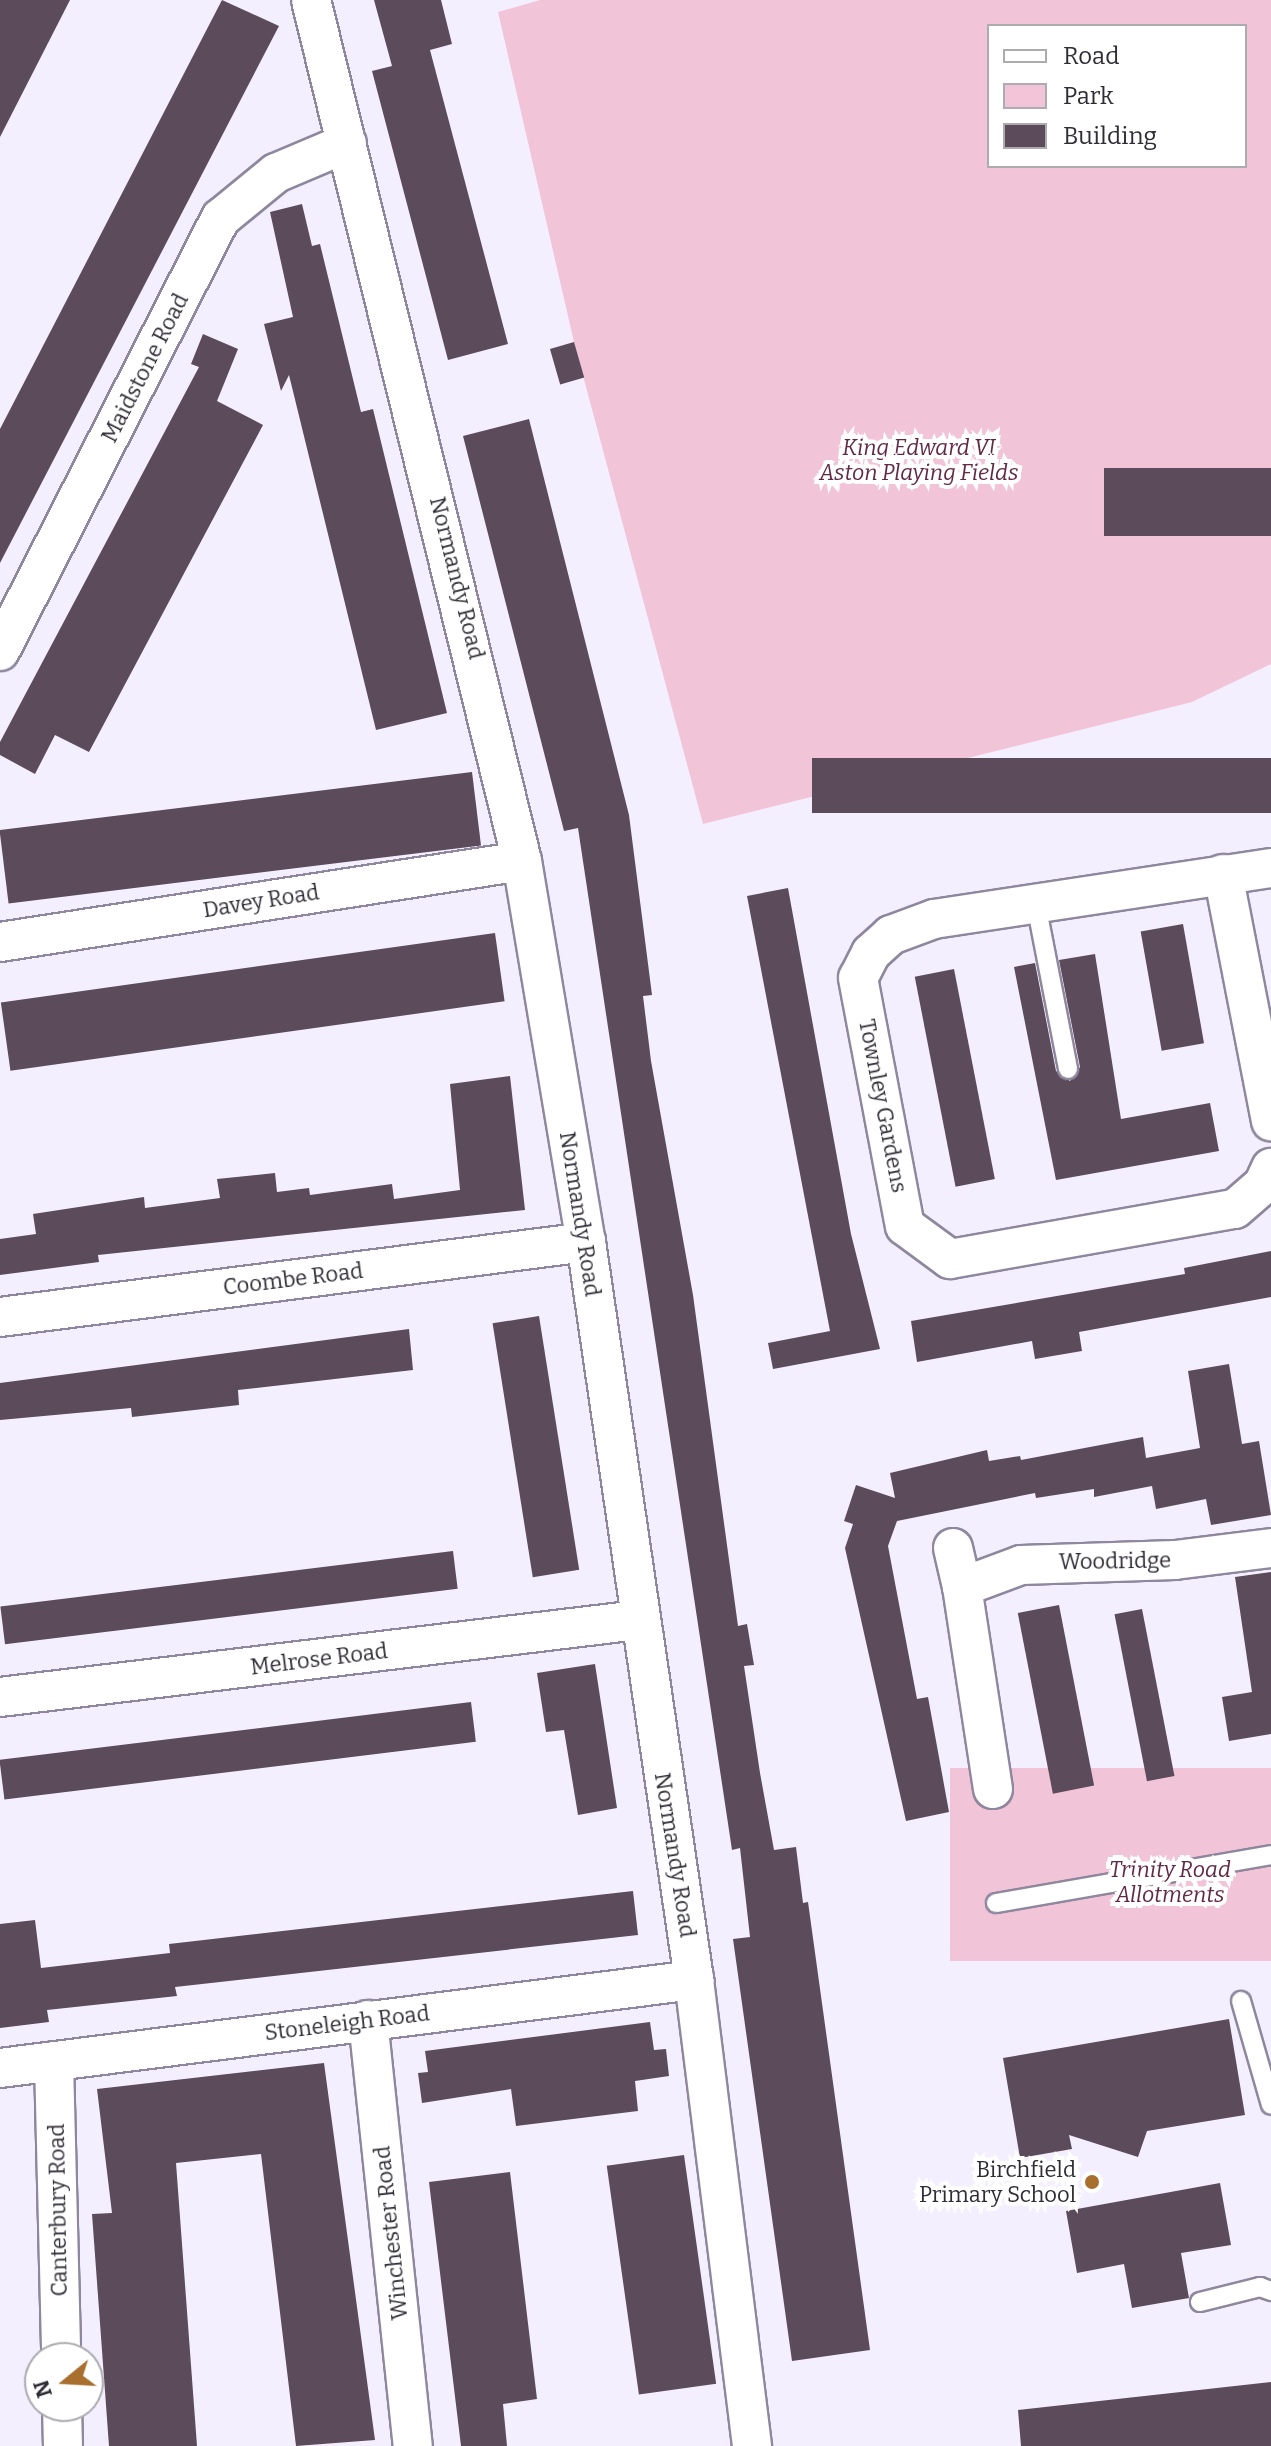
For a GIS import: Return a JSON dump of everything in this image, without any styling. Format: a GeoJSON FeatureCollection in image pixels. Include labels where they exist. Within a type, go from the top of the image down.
{"type":"FeatureCollection","features":[{"type":"Feature","properties":{"kind":"street","name":"Normandy Road"},"geometry":{"type":"LineString","coordinates":[[311,0],[522,861],[586,1242],[638,1620],[694,1980],[752,2446]]}},
{"type":"Feature","properties":{"kind":"street","name":"Maidstone Road"},"geometry":{"type":"LineString","coordinates":[[0,651],[221,218],[276,173],[347,143]]}},
{"type":"Feature","properties":{"kind":"street","name":"Davey Road"},"geometry":{"type":"LineString","coordinates":[[0,942],[522,861]]}},
{"type":"Feature","properties":{"kind":"street","name":"Townley Gardens"},"geometry":{"type":"LineString","coordinates":[[1271,868],[934,919],[891,935],[871,953],[858,978],[905,1226],[950,1259],[984,1257],[1235,1209],[1263,1185],[1271,1168]]}},
{"type":"Feature","properties":{"kind":"street"},"geometry":{"type":"LineString","coordinates":[[1223,874],[1271,1121]]}},
{"type":"Feature","properties":{"kind":"street","name":"Coombe Road"},"geometry":{"type":"LineString","coordinates":[[0,1317],[586,1242]]}},
{"type":"Feature","properties":{"kind":"street"},"geometry":{"type":"LineString","coordinates":[[953,1548],[962,1587],[993,1789]]}},
{"type":"Feature","properties":{"kind":"street","name":"Woodridge"},"geometry":{"type":"LineString","coordinates":[[962,1587],[1021,1565],[1175,1560],[1271,1548]]}},
{"type":"Feature","properties":{"kind":"street","name":"Melrose Road"},"geometry":{"type":"LineString","coordinates":[[0,1697],[638,1620]]}},
{"type":"Feature","properties":{"kind":"street","name":"Stoneleigh Road"},"geometry":{"type":"LineString","coordinates":[[0,2068],[694,1980]]}},
{"type":"Feature","properties":{"kind":"street","name":"Winchester Road"},"geometry":{"type":"LineString","coordinates":[[368,2020],[413,2446]]}},
{"type":"Feature","properties":{"kind":"street","name":"Canterbury Road"},"geometry":{"type":"LineString","coordinates":[[54,2061],[61,2342]]}},
{"type":"Feature","properties":{"kind":"street"},"geometry":{"type":"LineString","coordinates":[[62,2422],[63,2446]]}},
{"type":"Feature","properties":{"kind":"lane"},"geometry":{"type":"LineString","coordinates":[[1036,904],[1068,1069]]}},
{"type":"Feature","properties":{"kind":"lane"},"geometry":{"type":"LineString","coordinates":[[996,1903],[1271,1855]]}},
{"type":"Feature","properties":{"kind":"lane"},"geometry":{"type":"LineString","coordinates":[[1241,2001],[1271,2105]]}},
{"type":"Feature","properties":{"kind":"lane"},"geometry":{"type":"LineString","coordinates":[[1200,2302],[1260,2287],[1271,2291]]}},
{"type":"Feature","properties":{"kind":"green space","name":"King Edward VI Aston Playing Fields"},"geometry":{"type":"Polygon","coordinates":[[[540,0],[1271,0],[1271,664],[1192,702],[703,824],[574,342],[498,12],[540,0]]]}},
{"type":"Feature","properties":{"kind":"green space","name":"Trinity Road Allotments"},"geometry":{"type":"Polygon","coordinates":[[[950,1768],[1271,1768],[1271,1961],[950,1961],[950,1768]]]}},
{"type":"Feature","properties":{"kind":"building"},"geometry":{"type":"Polygon","coordinates":[[[0,0],[70,0],[0,137],[0,0]]]}},
{"type":"Feature","properties":{"kind":"building"},"geometry":{"type":"Polygon","coordinates":[[[222,0],[279,26],[0,563],[0,429],[222,0]]]}},
{"type":"Feature","properties":{"kind":"building"},"geometry":{"type":"Polygon","coordinates":[[[374,0],[441,0],[452,44],[430,50],[508,344],[448,360],[372,71],[392,66],[374,0]]]}},
{"type":"Feature","properties":{"kind":"building"},"geometry":{"type":"Polygon","coordinates":[[[302,204],[312,246],[320,244],[361,412],[373,409],[447,713],[376,730],[289,375],[281,391],[264,324],[293,317],[270,212],[302,204]]]}},
{"type":"Feature","properties":{"kind":"building"},"geometry":{"type":"Polygon","coordinates":[[[203,334],[238,349],[217,401],[263,425],[89,752],[55,735],[35,774],[0,755],[0,742],[199,367],[191,364],[203,334]]]}},
{"type":"Feature","properties":{"kind":"building"},"geometry":{"type":"Polygon","coordinates":[[[574,342],[584,378],[560,384],[550,349],[574,342]]]}},
{"type":"Feature","properties":{"kind":"building"},"geometry":{"type":"Polygon","coordinates":[[[529,419],[629,815],[652,995],[643,996],[651,1061],[693,1295],[738,1626],[747,1624],[754,1665],[744,1666],[760,1773],[774,1850],[796,1847],[803,1903],[808,1902],[870,2350],[792,2361],[733,1939],[750,1937],[740,1848],[732,1850],[578,828],[564,831],[463,436],[529,419]]]}},
{"type":"Feature","properties":{"kind":"building"},"geometry":{"type":"Polygon","coordinates":[[[1104,468],[1271,468],[1271,536],[1104,536],[1104,468]]]}},
{"type":"Feature","properties":{"kind":"building"},"geometry":{"type":"Polygon","coordinates":[[[812,758],[1271,758],[1271,813],[812,813],[812,758]]]}},
{"type":"Feature","properties":{"kind":"building"},"geometry":{"type":"Polygon","coordinates":[[[472,772],[481,845],[9,903],[0,830],[472,772]]]}},
{"type":"Feature","properties":{"kind":"building"},"geometry":{"type":"Polygon","coordinates":[[[788,888],[851,1234],[880,1349],[773,1369],[768,1343],[830,1331],[747,896],[788,888]]]}},
{"type":"Feature","properties":{"kind":"building"},"geometry":{"type":"Polygon","coordinates":[[[1183,924],[1204,1043],[1162,1051],[1141,931],[1183,924]]]}},
{"type":"Feature","properties":{"kind":"building"},"geometry":{"type":"Polygon","coordinates":[[[495,933],[505,1001],[10,1071],[1,1002],[495,933]]]}},
{"type":"Feature","properties":{"kind":"building"},"geometry":{"type":"Polygon","coordinates":[[[1095,954],[1121,1119],[1210,1103],[1219,1151],[1056,1180],[1014,967],[1035,963],[1056,1071],[1070,1081],[1080,1067],[1059,960],[1095,954]]]}},
{"type":"Feature","properties":{"kind":"building"},"geometry":{"type":"Polygon","coordinates":[[[954,969],[995,1179],[956,1187],[915,977],[954,969]]]}},
{"type":"Feature","properties":{"kind":"building"},"geometry":{"type":"Polygon","coordinates":[[[510,1076],[525,1210],[98,1255],[99,1262],[0,1275],[0,1239],[36,1234],[33,1214],[144,1197],[145,1208],[220,1198],[217,1179],[275,1173],[277,1192],[309,1188],[310,1195],[392,1184],[394,1199],[460,1190],[450,1084],[510,1076]]]}},
{"type":"Feature","properties":{"kind":"building"},"geometry":{"type":"Polygon","coordinates":[[[1271,1251],[1271,1297],[1079,1332],[1082,1351],[1035,1359],[1032,1341],[917,1362],[911,1321],[1185,1274],[1184,1268],[1271,1251]]]}},
{"type":"Feature","properties":{"kind":"building"},"geometry":{"type":"Polygon","coordinates":[[[539,1316],[579,1570],[533,1577],[493,1323],[539,1316]]]}},
{"type":"Feature","properties":{"kind":"building"},"geometry":{"type":"Polygon","coordinates":[[[409,1329],[413,1370],[238,1390],[239,1405],[132,1417],[131,1408],[0,1420],[0,1383],[409,1329]]]}},
{"type":"Feature","properties":{"kind":"building"},"geometry":{"type":"Polygon","coordinates":[[[1229,1364],[1242,1444],[1259,1441],[1271,1515],[1211,1525],[1206,1499],[1156,1509],[1152,1486],[1094,1497],[1094,1489],[1036,1498],[1035,1493],[897,1521],[888,1546],[917,1699],[928,1697],[949,1812],[906,1821],[845,1548],[853,1524],[844,1521],[856,1485],[895,1498],[890,1473],[987,1450],[989,1461],[1020,1456],[1021,1460],[1143,1437],[1146,1458],[1200,1448],[1188,1371],[1229,1364]]]}},
{"type":"Feature","properties":{"kind":"building"},"geometry":{"type":"Polygon","coordinates":[[[453,1551],[458,1589],[5,1644],[0,1607],[453,1551]]]}},
{"type":"Feature","properties":{"kind":"building"},"geometry":{"type":"Polygon","coordinates":[[[1271,1572],[1271,1734],[1229,1741],[1222,1697],[1252,1692],[1235,1577],[1271,1572]]]}},
{"type":"Feature","properties":{"kind":"building"},"geometry":{"type":"Polygon","coordinates":[[[1059,1605],[1094,1786],[1053,1794],[1018,1613],[1059,1605]]]}},
{"type":"Feature","properties":{"kind":"building"},"geometry":{"type":"Polygon","coordinates":[[[1142,1609],[1174,1776],[1147,1781],[1115,1614],[1142,1609]]]}},
{"type":"Feature","properties":{"kind":"building"},"geometry":{"type":"Polygon","coordinates":[[[595,1664],[617,1808],[578,1815],[564,1730],[546,1732],[537,1673],[595,1664]]]}},
{"type":"Feature","properties":{"kind":"building"},"geometry":{"type":"Polygon","coordinates":[[[471,1702],[476,1742],[4,1800],[0,1760],[471,1702]]]}},
{"type":"Feature","properties":{"kind":"building"},"geometry":{"type":"Polygon","coordinates":[[[633,1891],[638,1935],[175,1987],[177,1996],[47,2010],[49,2022],[0,2028],[0,1924],[35,1920],[41,1968],[170,1953],[169,1944],[633,1891]]]}},
{"type":"Feature","properties":{"kind":"building"},"geometry":{"type":"Polygon","coordinates":[[[1229,2019],[1245,2115],[1147,2131],[1138,2157],[1069,2135],[1072,2149],[1020,2158],[1003,2058],[1229,2019]]]}},
{"type":"Feature","properties":{"kind":"building"},"geometry":{"type":"Polygon","coordinates":[[[650,2022],[654,2050],[666,2049],[669,2076],[635,2081],[638,2111],[516,2126],[511,2089],[422,2103],[418,2073],[428,2072],[425,2051],[650,2022]]]}},
{"type":"Feature","properties":{"kind":"building"},"geometry":{"type":"Polygon","coordinates":[[[324,2063],[375,2440],[296,2446],[261,2154],[176,2163],[197,2446],[109,2446],[104,2342],[101,2342],[92,2214],[112,2213],[97,2089],[324,2063]]]}},
{"type":"Feature","properties":{"kind":"building"},"geometry":{"type":"Polygon","coordinates":[[[684,2155],[716,2384],[639,2395],[607,2166],[684,2155]]]}},
{"type":"Feature","properties":{"kind":"building"},"geometry":{"type":"Polygon","coordinates":[[[510,2172],[537,2399],[503,2404],[507,2446],[461,2446],[429,2182],[510,2172]]]}},
{"type":"Feature","properties":{"kind":"building"},"geometry":{"type":"Polygon","coordinates":[[[1220,2183],[1231,2245],[1181,2253],[1189,2298],[1132,2308],[1124,2264],[1077,2273],[1066,2211],[1220,2183]]]}},
{"type":"Feature","properties":{"kind":"building"},"geometry":{"type":"Polygon","coordinates":[[[1271,2382],[1271,2446],[1021,2446],[1018,2410],[1271,2382]]]}},
{"type":"Feature","properties":{"kind":"place","name":"Birchfield Primary School"},"geometry":{"type":"Point","coordinates":[1092,2182]}}]}
